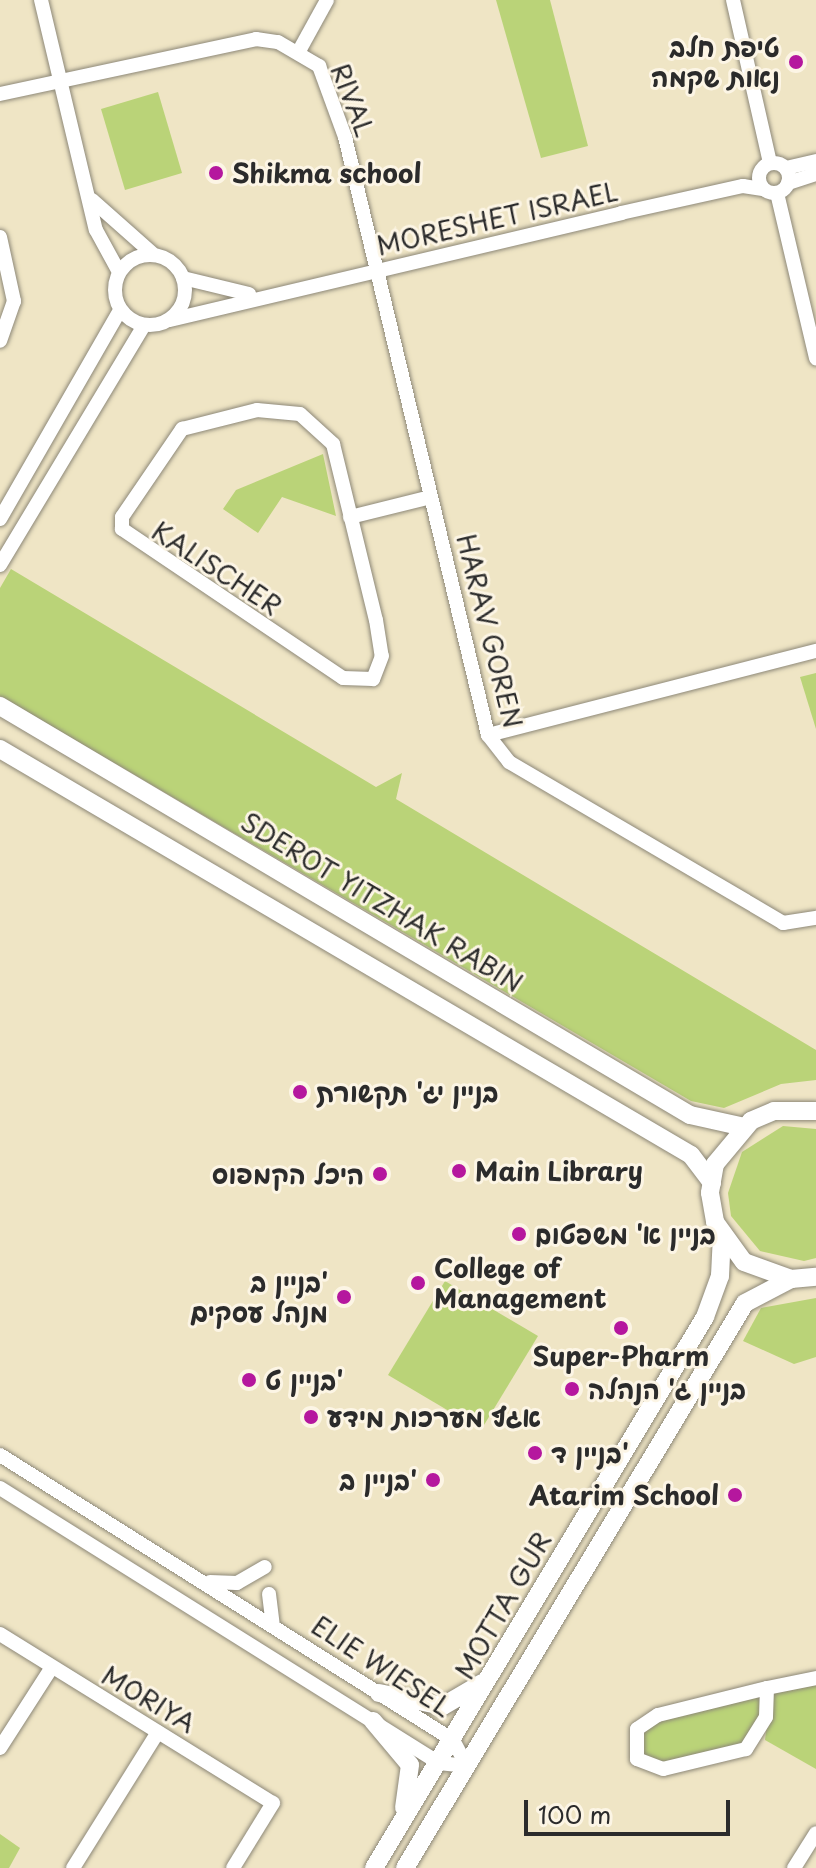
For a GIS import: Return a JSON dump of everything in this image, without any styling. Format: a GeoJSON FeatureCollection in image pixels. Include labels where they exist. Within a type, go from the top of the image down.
{"type":"FeatureCollection","features":[{"type":"Feature","properties":{"kind":"main road","name":"SDEROT YITZHAK RABIN"},"geometry":{"type":"LineString","coordinates":[[0,706],[690,1115],[744,1127]]}},
{"type":"Feature","properties":{"kind":"main road"},"geometry":{"type":"LineString","coordinates":[[0,749],[691,1155],[712,1183]]}},
{"type":"Feature","properties":{"kind":"main road"},"geometry":{"type":"LineString","coordinates":[[712,1183],[715,1164],[744,1127],[810,1108]]}},
{"type":"Feature","properties":{"kind":"main road","name":"MOTTA GUR"},"geometry":{"type":"LineString","coordinates":[[374,1868],[705,1317],[720,1276],[722,1235],[712,1183]]}},
{"type":"Feature","properties":{"kind":"main road"},"geometry":{"type":"LineString","coordinates":[[722,1235],[744,1262],[791,1279],[816,1277]]}},
{"type":"Feature","properties":{"kind":"main road","name":"MOTTA GUR"},"geometry":{"type":"LineString","coordinates":[[405,1868],[745,1303],[791,1279]]}},
{"type":"Feature","properties":{"kind":"main road"},"geometry":{"type":"LineString","coordinates":[[379,1693],[446,1705],[493,1674]]}},
{"type":"Feature","properties":{"kind":"main road"},"geometry":{"type":"LineString","coordinates":[[373,1721],[410,1765],[398,1830]]}},
{"type":"Feature","properties":{"kind":"street"},"geometry":{"type":"LineString","coordinates":[[41,0],[88,195],[99,239],[119,272],[114,292],[120,310],[144,325],[170,320],[182,306],[183,278],[88,195]]}},
{"type":"Feature","properties":{"kind":"street"},"geometry":{"type":"LineString","coordinates":[[299,51],[327,0]]}},
{"type":"Feature","properties":{"kind":"street"},"geometry":{"type":"LineString","coordinates":[[733,0],[741,52],[816,358]]}},
{"type":"Feature","properties":{"kind":"street","name":"RIVAL"},"geometry":{"type":"LineString","coordinates":[[0,94],[256,39],[299,51],[319,66],[345,137],[374,271]]}},
{"type":"Feature","properties":{"kind":"street","name":"MORESHET ISRAEL"},"geometry":{"type":"LineString","coordinates":[[775,182],[816,161]]}},
{"type":"Feature","properties":{"kind":"street","name":"MORESHET ISRAEL"},"geometry":{"type":"LineString","coordinates":[[170,320],[262,295],[743,186],[816,174]]}},
{"type":"Feature","properties":{"kind":"street"},"geometry":{"type":"LineString","coordinates":[[0,237],[14,314],[0,341]]}},
{"type":"Feature","properties":{"kind":"street"},"geometry":{"type":"LineString","coordinates":[[119,272],[154,255]]}},
{"type":"Feature","properties":{"kind":"street","name":"HARAV GOREN"},"geometry":{"type":"LineString","coordinates":[[374,271],[488,735],[509,762],[783,923],[810,921]]}},
{"type":"Feature","properties":{"kind":"street","name":"MORESHET ISRAEL"},"geometry":{"type":"LineString","coordinates":[[183,278],[262,295]]}},
{"type":"Feature","properties":{"kind":"street"},"geometry":{"type":"LineString","coordinates":[[0,519],[120,310]]}},
{"type":"Feature","properties":{"kind":"street"},"geometry":{"type":"LineString","coordinates":[[0,565],[144,325]]}},
{"type":"Feature","properties":{"kind":"street","name":"KALISCHER"},"geometry":{"type":"LineString","coordinates":[[257,410],[300,414],[319,426],[333,444],[350,517],[382,656],[380,672],[365,682],[343,678],[122,529],[122,517],[182,429],[257,410]]}},
{"type":"Feature","properties":{"kind":"street"},"geometry":{"type":"LineString","coordinates":[[350,517],[431,497]]}},
{"type":"Feature","properties":{"kind":"street"},"geometry":{"type":"LineString","coordinates":[[488,735],[816,651]]}},
{"type":"Feature","properties":{"kind":"street","name":"ELIE WIESEL"},"geometry":{"type":"LineString","coordinates":[[0,1455],[453,1740],[467,1766]]}},
{"type":"Feature","properties":{"kind":"street","name":"ELIE WIESEL"},"geometry":{"type":"LineString","coordinates":[[0,1488],[439,1763],[467,1766]]}},
{"type":"Feature","properties":{"kind":"street"},"geometry":{"type":"LineString","coordinates":[[204,1581],[237,1583],[265,1567]]}},
{"type":"Feature","properties":{"kind":"street"},"geometry":{"type":"LineString","coordinates":[[269,1594],[273,1625]]}},
{"type":"Feature","properties":{"kind":"street","name":"MORIYA"},"geometry":{"type":"LineString","coordinates":[[0,1634],[273,1803],[233,1868]]}},
{"type":"Feature","properties":{"kind":"street"},"geometry":{"type":"LineString","coordinates":[[0,1748],[52,1667]]}},
{"type":"Feature","properties":{"kind":"street"},"geometry":{"type":"LineString","coordinates":[[767,1688],[766,1717],[746,1749],[663,1769],[637,1759],[633,1739],[645,1721],[767,1688],[816,1678]]}},
{"type":"Feature","properties":{"kind":"street"},"geometry":{"type":"LineString","coordinates":[[73,1868],[158,1732]]}},
{"type":"Feature","properties":{"kind":"street"},"geometry":{"type":"LineString","coordinates":[[794,1868],[816,1833]]}},
{"type":"Feature","properties":{"kind":"green space"},"geometry":{"type":"Polygon","coordinates":[[[496,0],[550,0],[588,146],[541,158],[496,0]]]}},
{"type":"Feature","properties":{"kind":"green space"},"geometry":{"type":"Polygon","coordinates":[[[158,92],[182,173],[125,190],[101,109],[158,92]]]}},
{"type":"Feature","properties":{"kind":"green space"},"geometry":{"type":"Polygon","coordinates":[[[323,454],[336,516],[282,497],[258,533],[223,509],[236,490],[323,454]]]}},
{"type":"Feature","properties":{"kind":"green space"},"geometry":{"type":"Polygon","coordinates":[[[11,569],[376,787],[402,773],[396,799],[816,1050],[816,1080],[781,1084],[724,1108],[691,1101],[0,696],[0,588],[11,569]]]}},
{"type":"Feature","properties":{"kind":"green space"},"geometry":{"type":"Polygon","coordinates":[[[816,673],[816,729],[800,677],[816,673]]]}},
{"type":"Feature","properties":{"kind":"green space"},"geometry":{"type":"Polygon","coordinates":[[[783,1126],[816,1129],[816,1258],[804,1261],[760,1251],[731,1216],[728,1193],[742,1152],[783,1126]]]}},
{"type":"Feature","properties":{"kind":"green space"},"geometry":{"type":"Polygon","coordinates":[[[445,1281],[538,1336],[481,1430],[388,1375],[445,1281]]]}},
{"type":"Feature","properties":{"kind":"green space"},"geometry":{"type":"Polygon","coordinates":[[[816,1298],[816,1357],[794,1364],[743,1341],[761,1308],[816,1298]]]}},
{"type":"Feature","properties":{"kind":"green space"},"geometry":{"type":"Polygon","coordinates":[[[816,1685],[816,1769],[765,1740],[771,1694],[816,1685]]]}},
{"type":"Feature","properties":{"kind":"green space"},"geometry":{"type":"Polygon","coordinates":[[[763,1693],[762,1716],[744,1746],[662,1765],[644,1762],[636,1740],[647,1725],[763,1693]]]}},
{"type":"Feature","properties":{"kind":"green space"},"geometry":{"type":"Polygon","coordinates":[[[0,1834],[20,1848],[9,1868],[0,1868],[0,1834]]]}},
{"type":"Feature","properties":{"kind":"place","name":"טיפת חלב נאות שקמה"},"geometry":{"type":"Point","coordinates":[796,62]}},
{"type":"Feature","properties":{"kind":"place","name":"Shikma school"},"geometry":{"type":"Point","coordinates":[216,173]}},
{"type":"Feature","properties":{"kind":"place","name":"בניין יג' תקשורת"},"geometry":{"type":"Point","coordinates":[300,1092]}},
{"type":"Feature","properties":{"kind":"place","name":"Main Library"},"geometry":{"type":"Point","coordinates":[459,1171]}},
{"type":"Feature","properties":{"kind":"place","name":"היכל הקמפוס"},"geometry":{"type":"Point","coordinates":[380,1174]}},
{"type":"Feature","properties":{"kind":"place","name":"בניין א' משפטום"},"geometry":{"type":"Point","coordinates":[519,1234]}},
{"type":"Feature","properties":{"kind":"place","name":"College of Management"},"geometry":{"type":"Point","coordinates":[418,1283]}},
{"type":"Feature","properties":{"kind":"place","name":"בניין ב' מנהל עסקים"},"geometry":{"type":"Point","coordinates":[344,1297]}},
{"type":"Feature","properties":{"kind":"place","name":"Super-Pharm"},"geometry":{"type":"Point","coordinates":[621,1328]}},
{"type":"Feature","properties":{"kind":"place","name":"בניין ט'"},"geometry":{"type":"Point","coordinates":[249,1380]}},
{"type":"Feature","properties":{"kind":"place","name":"בניין ג' הנהלה"},"geometry":{"type":"Point","coordinates":[572,1389]}},
{"type":"Feature","properties":{"kind":"place","name":"אגף מערכות מידע"},"geometry":{"type":"Point","coordinates":[311,1417]}},
{"type":"Feature","properties":{"kind":"place","name":"בניין ד'"},"geometry":{"type":"Point","coordinates":[535,1453]}},
{"type":"Feature","properties":{"kind":"place","name":"בניין ב'"},"geometry":{"type":"Point","coordinates":[433,1480]}},
{"type":"Feature","properties":{"kind":"place","name":"Atarim School"},"geometry":{"type":"Point","coordinates":[735,1495]}}]}
